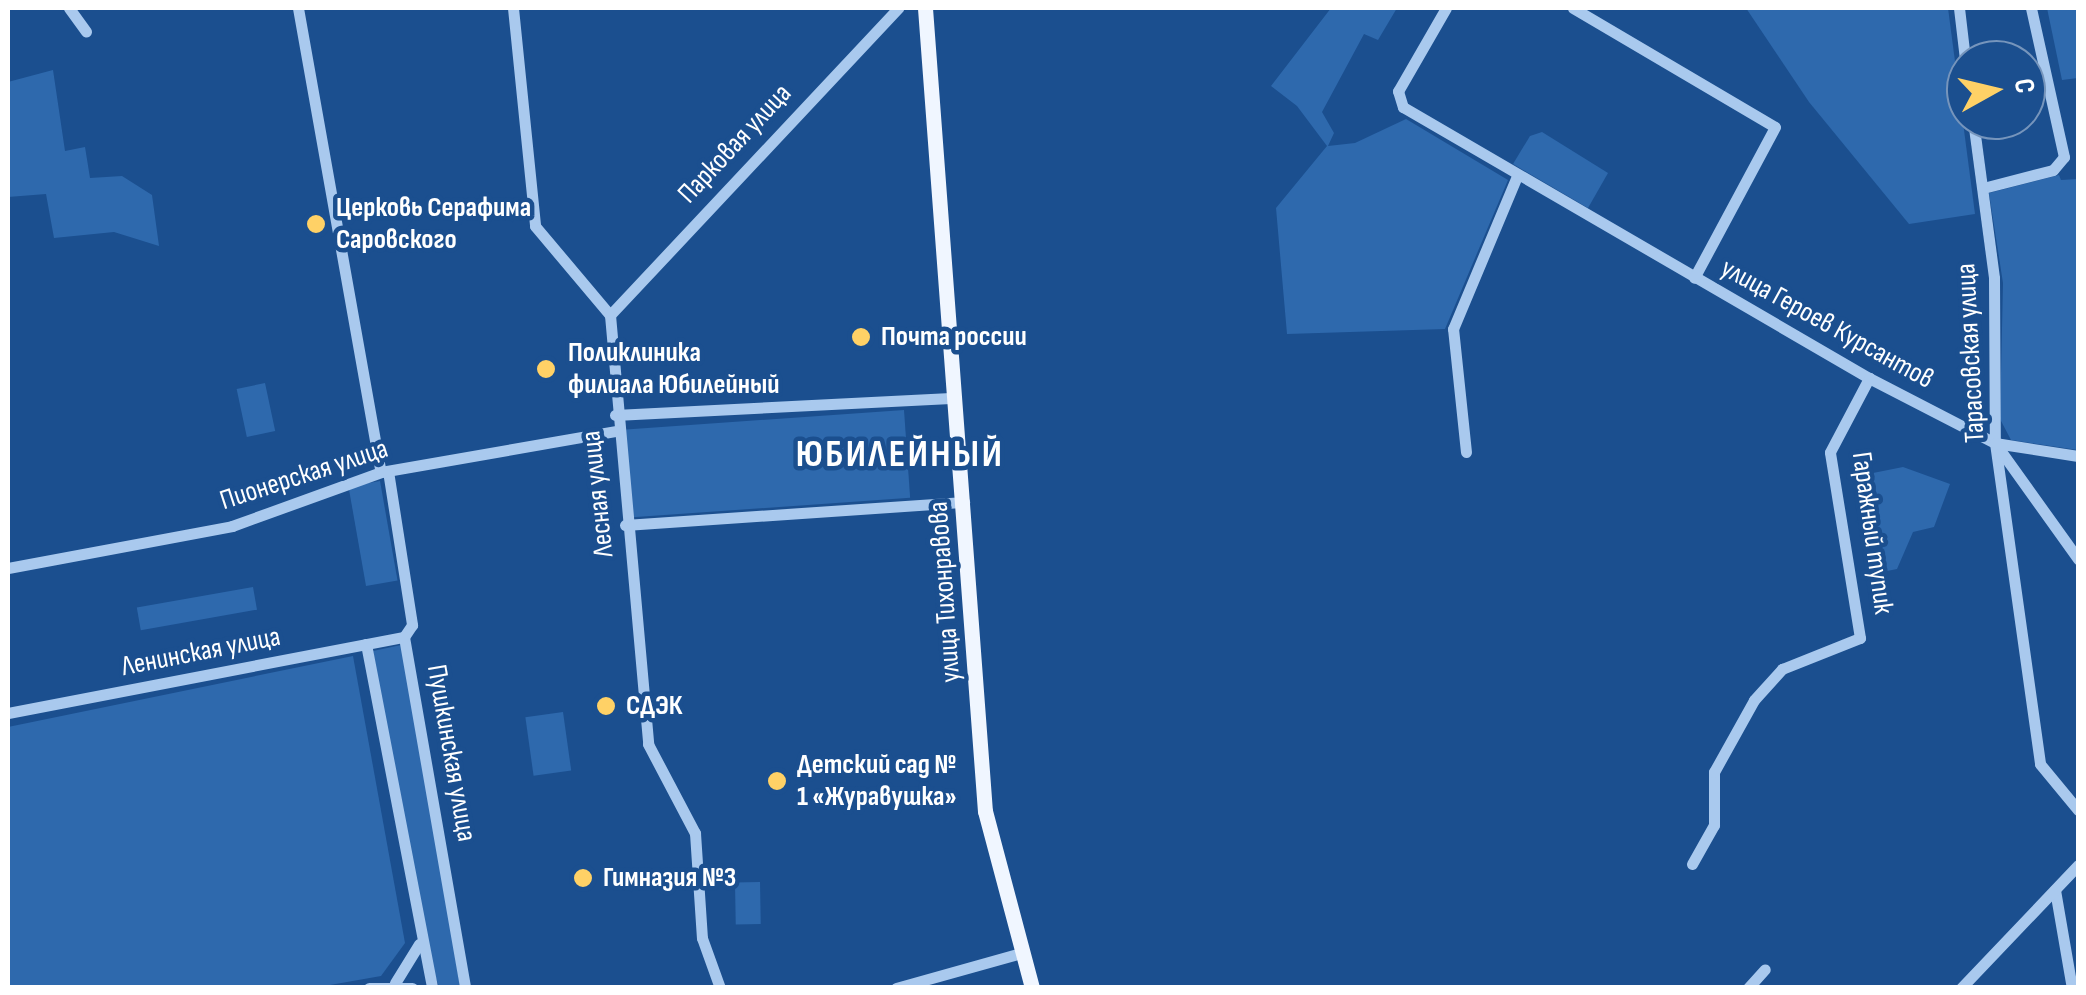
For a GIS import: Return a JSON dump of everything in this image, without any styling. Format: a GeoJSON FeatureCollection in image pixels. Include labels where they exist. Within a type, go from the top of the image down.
{"type":"FeatureCollection","features":[{"type":"Feature","properties":{"kind":"main road","name":"улица Тихонравова"},"geometry":{"type":"LineString","coordinates":[[925,8],[986,811],[1032,988]]}},
{"type":"Feature","properties":{"kind":"street"},"geometry":{"type":"LineString","coordinates":[[69,8],[86,32]]}},
{"type":"Feature","properties":{"kind":"street","name":"Пушкинская улица"},"geometry":{"type":"LineString","coordinates":[[298,8],[412,624],[404,637],[465,988]]}},
{"type":"Feature","properties":{"kind":"street"},"geometry":{"type":"LineString","coordinates":[[513,8],[536,226],[610,315]]}},
{"type":"Feature","properties":{"kind":"street","name":"Парковая улица"},"geometry":{"type":"LineString","coordinates":[[610,315],[898,8]]}},
{"type":"Feature","properties":{"kind":"street","name":"улица Героев Курсантов"},"geometry":{"type":"LineString","coordinates":[[1446,8],[1398,91],[1400,101],[1518,176],[1694,278],[1869,378],[1995,443]]}},
{"type":"Feature","properties":{"kind":"street"},"geometry":{"type":"LineString","coordinates":[[1573,8],[1773,122],[1773,136],[1694,278]]}},
{"type":"Feature","properties":{"kind":"street"},"geometry":{"type":"LineString","coordinates":[[1959,8],[1963,40]]}},
{"type":"Feature","properties":{"kind":"street"},"geometry":{"type":"LineString","coordinates":[[1982,188],[2053,170],[2064,156],[2031,8]]}},
{"type":"Feature","properties":{"kind":"street","name":"Тарасовская улица"},"geometry":{"type":"LineString","coordinates":[[1976,140],[1994,278],[1995,443],[2078,558]]}},
{"type":"Feature","properties":{"kind":"street"},"geometry":{"type":"LineString","coordinates":[[1466,452],[1453,328],[1518,176]]}},
{"type":"Feature","properties":{"kind":"street","name":"Лесная улица"},"geometry":{"type":"LineString","coordinates":[[610,315],[616,431],[648,744],[695,832],[702,938],[720,988]]}},
{"type":"Feature","properties":{"kind":"street","name":"Гаражный тупик"},"geometry":{"type":"LineString","coordinates":[[1692,864],[1714,825],[1714,772],[1754,700],[1782,669],[1860,638],[1830,452],[1869,378]]}},
{"type":"Feature","properties":{"kind":"street"},"geometry":{"type":"LineString","coordinates":[[615,414],[956,398]]}},
{"type":"Feature","properties":{"kind":"street","name":"Пионерская улица"},"geometry":{"type":"LineString","coordinates":[[8,568],[232,526],[384,472],[616,431]]}},
{"type":"Feature","properties":{"kind":"street"},"geometry":{"type":"LineString","coordinates":[[2078,456],[1995,443],[2040,764],[2078,810]]}},
{"type":"Feature","properties":{"kind":"street"},"geometry":{"type":"LineString","coordinates":[[625,525],[964,502]]}},
{"type":"Feature","properties":{"kind":"street","name":"Ленинская улица"},"geometry":{"type":"LineString","coordinates":[[8,713],[404,637]]}},
{"type":"Feature","properties":{"kind":"street"},"geometry":{"type":"LineString","coordinates":[[366,644],[419,944],[432,988]]}},
{"type":"Feature","properties":{"kind":"street"},"geometry":{"type":"LineString","coordinates":[[1961,988],[2078,865]]}},
{"type":"Feature","properties":{"kind":"street"},"geometry":{"type":"LineString","coordinates":[[2055,890],[2072,988]]}},
{"type":"Feature","properties":{"kind":"street"},"geometry":{"type":"LineString","coordinates":[[394,983],[419,944]]}},
{"type":"Feature","properties":{"kind":"street"},"geometry":{"type":"LineString","coordinates":[[896,988],[1021,953]]}},
{"type":"Feature","properties":{"kind":"street"},"geometry":{"type":"LineString","coordinates":[[1748,988],[1764,970]]}},
{"type":"Feature","properties":{"kind":"street"},"geometry":{"type":"LineString","coordinates":[[369,988],[394,983],[412,988]]}},
{"type":"Feature","properties":{"kind":"shaded area"},"geometry":{"type":"Polygon","coordinates":[[[1331,8],[1397,8],[1378,40],[1364,34],[1322,112],[1334,133],[1328,146],[1355,143],[1406,119],[1508,180],[1445,329],[1287,334],[1276,208],[1327,146],[1297,106],[1271,86],[1331,8]]]}},
{"type":"Feature","properties":{"kind":"shaded area"},"geometry":{"type":"Polygon","coordinates":[[[1746,8],[1948,8],[1952,40],[1946,40],[1946,140],[1965,140],[1975,214],[1909,224],[1809,102],[1746,8]]]}},
{"type":"Feature","properties":{"kind":"shaded area"},"geometry":{"type":"Polygon","coordinates":[[[2047,8],[2078,8],[2078,78],[2062,80],[2047,8]]]}},
{"type":"Feature","properties":{"kind":"shaded area"},"geometry":{"type":"Polygon","coordinates":[[[53,70],[65,151],[85,147],[90,178],[122,176],[152,195],[159,246],[114,232],[54,238],[46,194],[8,197],[8,82],[53,70]]]}},
{"type":"Feature","properties":{"kind":"shaded area"},"geometry":{"type":"Polygon","coordinates":[[[1542,132],[1608,173],[1588,208],[1513,164],[1530,136],[1542,132]]]}},
{"type":"Feature","properties":{"kind":"shaded area"},"geometry":{"type":"Polygon","coordinates":[[[2059,175],[2061,180],[2078,179],[2078,450],[2011,440],[2000,419],[2003,283],[1989,193],[2059,175]]]}},
{"type":"Feature","properties":{"kind":"shaded area"},"geometry":{"type":"Polygon","coordinates":[[[265,383],[275,431],[247,437],[237,389],[265,383]]]}},
{"type":"Feature","properties":{"kind":"shaded area"},"geometry":{"type":"Polygon","coordinates":[[[904,410],[910,498],[629,517],[623,430],[904,410]]]}},
{"type":"Feature","properties":{"kind":"shaded area"},"geometry":{"type":"Polygon","coordinates":[[[1903,467],[1950,484],[1934,527],[1913,532],[1897,569],[1872,574],[1853,477],[1903,467]]]}},
{"type":"Feature","properties":{"kind":"shaded area"},"geometry":{"type":"Polygon","coordinates":[[[380,481],[398,580],[366,586],[348,487],[380,481]]]}},
{"type":"Feature","properties":{"kind":"shaded area"},"geometry":{"type":"Polygon","coordinates":[[[253,587],[257,610],[141,630],[137,607],[253,587]]]}},
{"type":"Feature","properties":{"kind":"shaded area"},"geometry":{"type":"Polygon","coordinates":[[[401,645],[460,987],[439,987],[423,939],[373,651],[401,645]]]}},
{"type":"Feature","properties":{"kind":"shaded area"},"geometry":{"type":"Polygon","coordinates":[[[353,656],[405,943],[381,976],[313,988],[8,987],[8,727],[353,656]]]}},
{"type":"Feature","properties":{"kind":"shaded area"},"geometry":{"type":"Polygon","coordinates":[[[563,712],[571,770],[534,776],[525,717],[563,712]]]}},
{"type":"Feature","properties":{"kind":"shaded area"},"geometry":{"type":"Polygon","coordinates":[[[735,882],[760,882],[761,924],[736,924],[735,882]]]}},
{"type":"Feature","properties":{"kind":"place","name":"Церковь Серафима Саровского"},"geometry":{"type":"Point","coordinates":[316,224]}},
{"type":"Feature","properties":{"kind":"place","name":"Почта россии"},"geometry":{"type":"Point","coordinates":[861,337]}},
{"type":"Feature","properties":{"kind":"place","name":"Поликлиника филиала Юбилейный"},"geometry":{"type":"Point","coordinates":[546,369]}},
{"type":"Feature","properties":{"kind":"place","name":"СДЭК"},"geometry":{"type":"Point","coordinates":[606,706]}},
{"type":"Feature","properties":{"kind":"place","name":"Детский сад № 1 «Журавушка»"},"geometry":{"type":"Point","coordinates":[777,781]}},
{"type":"Feature","properties":{"kind":"place","name":"Гимназия №3"},"geometry":{"type":"Point","coordinates":[583,878]}},
{"type":"Feature","properties":{"kind":"district","name":"ЮБИЛЕЙНЫЙ"},"geometry":{"type":"Point","coordinates":[900,455]}}]}
